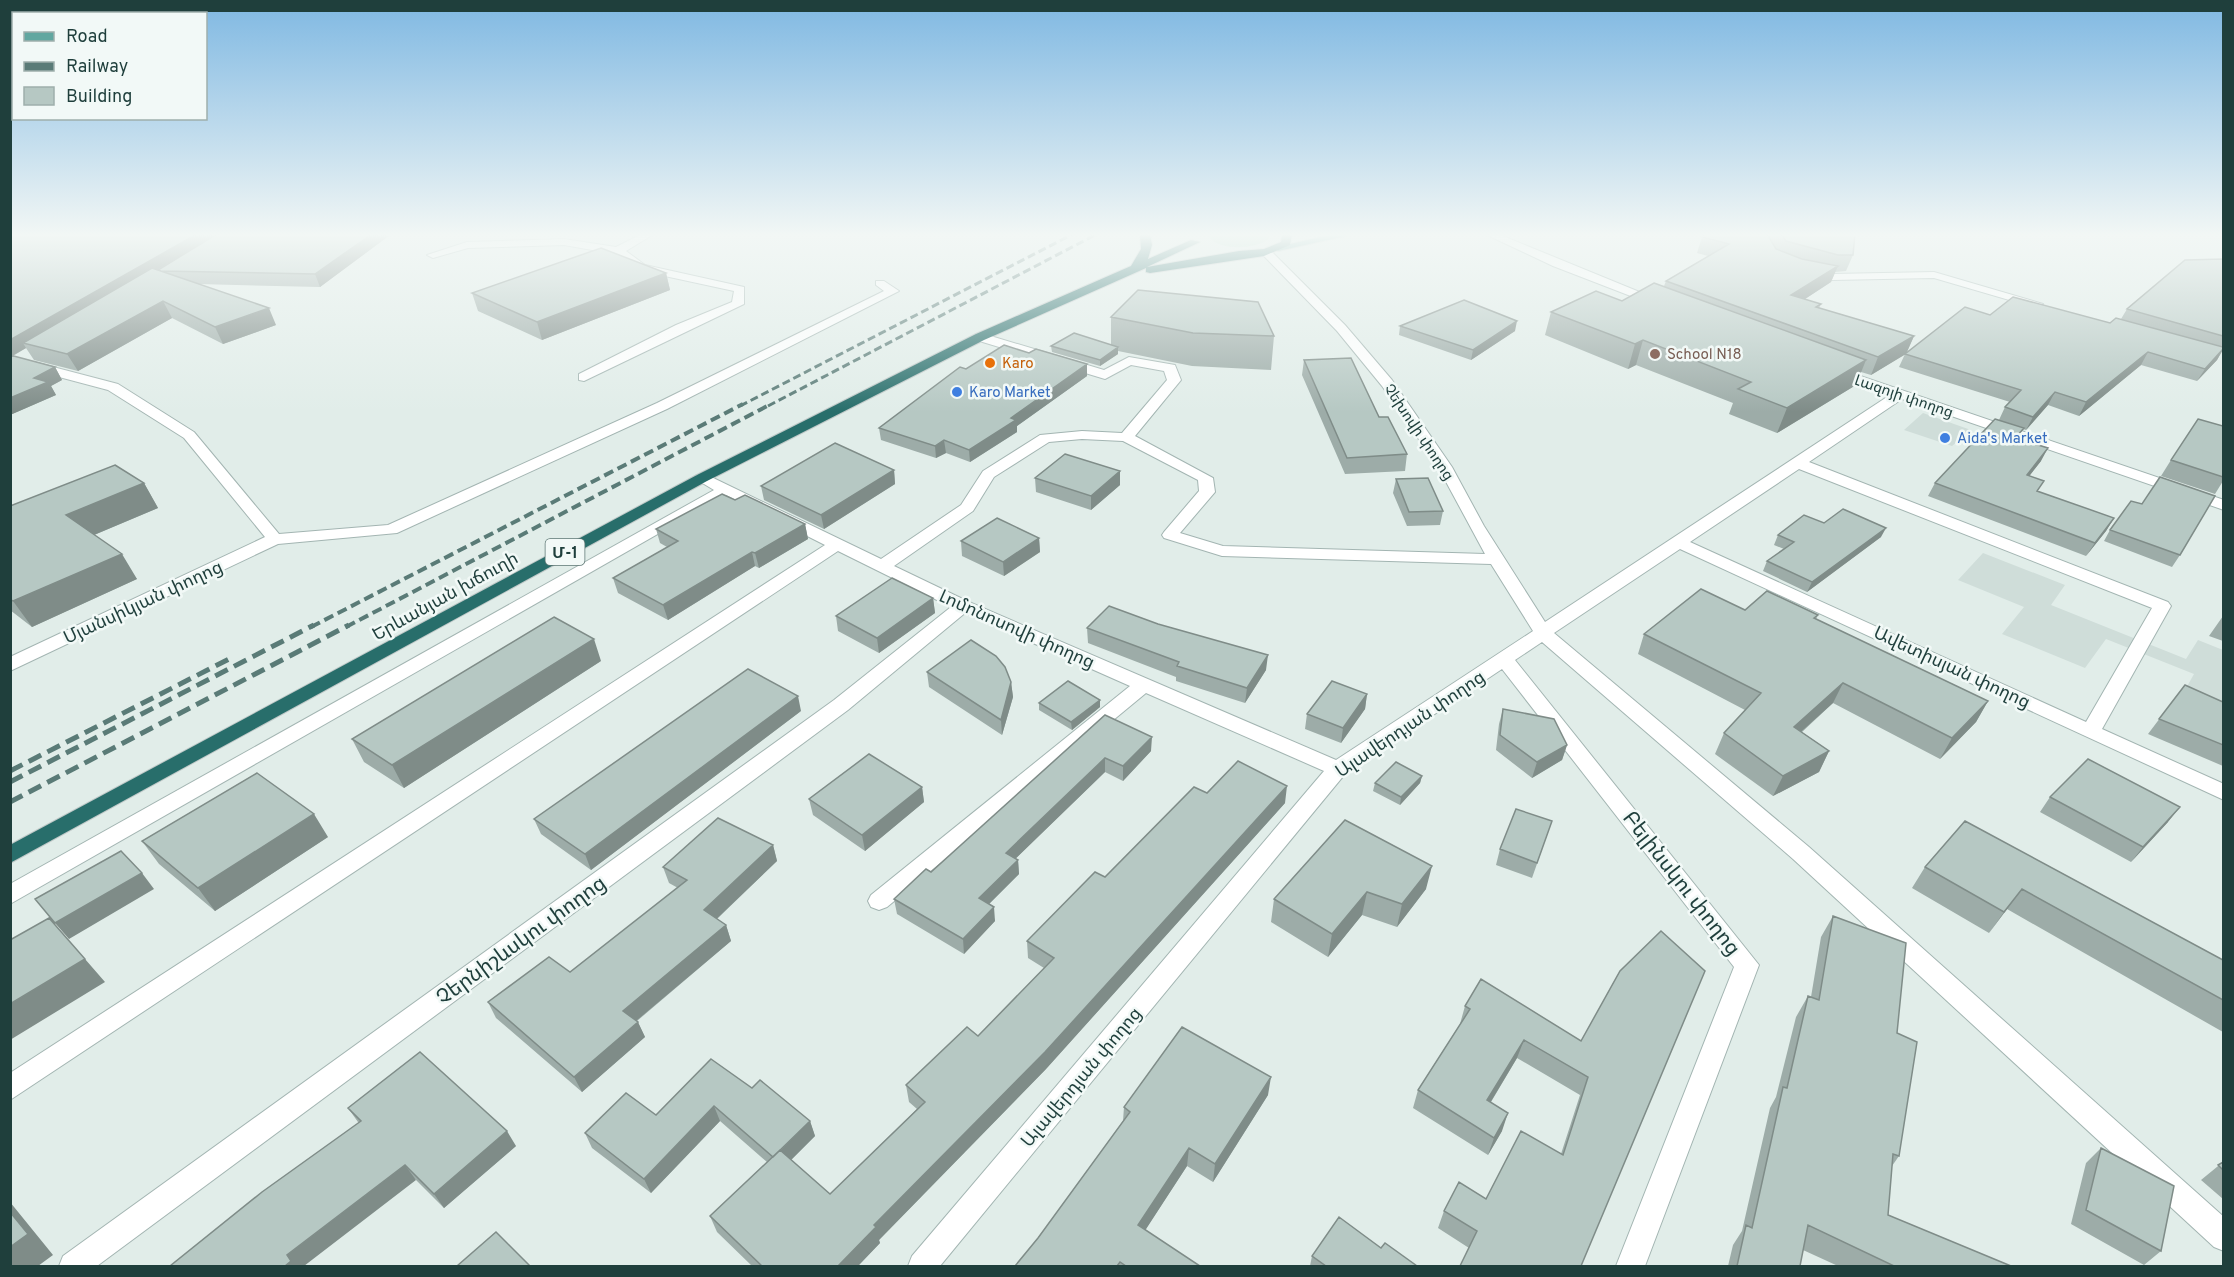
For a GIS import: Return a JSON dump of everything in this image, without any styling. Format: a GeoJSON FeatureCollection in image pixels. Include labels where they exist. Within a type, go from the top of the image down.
{"type":"FeatureCollection","features":[{"type":"Feature","properties":{"kind":"highway","name":"Երևանյան խճուղի"},"geometry":{"type":"LineString","coordinates":[[10,855],[702,478],[980,337],[1082,294]]}},
{"type":"Feature","properties":{"kind":"street"},"geometry":{"type":"LineString","coordinates":[[584,378],[680,328],[738,304],[739,294]]}},
{"type":"Feature","properties":{"kind":"street"},"geometry":{"type":"LineString","coordinates":[[23,359],[113,387],[189,435],[275,539],[390,530],[662,406],[888,294]]}},
{"type":"Feature","properties":{"kind":"street","name":"Չեխովի փողոց"},"geometry":{"type":"LineString","coordinates":[[1311,294],[1386,383],[1445,467],[1476,526],[1500,559],[1544,633],[1802,853],[2223,1237]]}},
{"type":"Feature","properties":{"kind":"street"},"geometry":{"type":"LineString","coordinates":[[1635,294],[1667,306]]}},
{"type":"Feature","properties":{"kind":"street"},"geometry":{"type":"LineString","coordinates":[[2001,294],[2045,306]]}},
{"type":"Feature","properties":{"kind":"street"},"geometry":{"type":"LineString","coordinates":[[980,337],[1105,375],[1129,361],[1170,368],[1174,380],[1126,436]]}},
{"type":"Feature","properties":{"kind":"street","name":"Լազոյի փողոց"},"geometry":{"type":"LineString","coordinates":[[1821,366],[1899,395],[2223,505]]}},
{"type":"Feature","properties":{"kind":"street","name":"Ալավերդյան փողոց"},"geometry":{"type":"LineString","coordinates":[[922,1266],[1338,769],[1505,660],[1899,395]]}},
{"type":"Feature","properties":{"kind":"street"},"geometry":{"type":"LineString","coordinates":[[882,566],[967,508],[988,474],[1045,438],[1082,435],[1126,436],[1205,478],[1207,492],[1170,535],[1222,551],[1500,559]]}},
{"type":"Feature","properties":{"kind":"street"},"geometry":{"type":"LineString","coordinates":[[1798,463],[2162,606],[2091,730]]}},
{"type":"Feature","properties":{"kind":"street","name":"Լոմոնոսովի փողոց"},"geometry":{"type":"LineString","coordinates":[[702,478],[963,606],[1338,769]]}},
{"type":"Feature","properties":{"kind":"street"},"geometry":{"type":"LineString","coordinates":[[10,895],[724,490]]}},
{"type":"Feature","properties":{"kind":"street","name":"Մյանսիկյան փողոց"},"geometry":{"type":"LineString","coordinates":[[10,665],[275,539]]}},
{"type":"Feature","properties":{"kind":"street","name":"Ավետիսյան փողոց"},"geometry":{"type":"LineString","coordinates":[[1680,543],[2091,730],[2223,793]]}},
{"type":"Feature","properties":{"kind":"street"},"geometry":{"type":"LineString","coordinates":[[10,1088],[836,545]]}},
{"type":"Feature","properties":{"kind":"street","name":"Չերնիշևսկու փողոց"},"geometry":{"type":"LineString","coordinates":[[73,1266],[841,705],[963,606]]}},
{"type":"Feature","properties":{"kind":"street","name":"Բելինսկու փողոց"},"geometry":{"type":"LineString","coordinates":[[1505,660],[1747,965],[1631,1266]]}},
{"type":"Feature","properties":{"kind":"street"},"geometry":{"type":"LineString","coordinates":[[879,901],[1143,685]]}},
{"type":"Feature","properties":{"kind":"shaded area","name":"Aida's Market"},"geometry":{"type":"Polygon","coordinates":[[[1923,413],[1971,430],[1952,446],[1904,430],[1923,413]]]}},
{"type":"Feature","properties":{"kind":"shaded area"},"geometry":{"type":"Polygon","coordinates":[[[1983,553],[2065,585],[2051,605],[2186,659],[2198,640],[2223,650],[2223,717],[2180,699],[2194,674],[2106,639],[2085,668],[2002,634],[2024,607],[1958,580],[1983,553]]]}},
{"type":"Feature","properties":{"kind":"building"},"geometry":{"type":"Polygon","coordinates":[[[10,294],[92,294],[10,340],[10,294]]]}},
{"type":"Feature","properties":{"kind":"building"},"geometry":{"type":"Polygon","coordinates":[[[108,294],[227,294],[269,308],[215,327],[163,301],[67,354],[23,343],[108,294]]]}},
{"type":"Feature","properties":{"kind":"building"},"geometry":{"type":"Polygon","coordinates":[[[473,294],[612,294],[537,322],[473,294]]]}},
{"type":"Feature","properties":{"kind":"building"},"geometry":{"type":"Polygon","coordinates":[[[1134,294],[1174,294],[1258,302],[1274,336],[1193,333],[1111,317],[1134,294]]]}},
{"type":"Feature","properties":{"kind":"building"},"geometry":{"type":"Polygon","coordinates":[[[1590,294],[1603,294],[1622,301],[1635,294],[1683,294],[1866,360],[1787,408],[1738,389],[1751,382],[1643,340],[1635,344],[1551,312],[1590,294]]]}},
{"type":"Feature","properties":{"kind":"building"},"geometry":{"type":"Polygon","coordinates":[[[1701,294],[1793,294],[1791,295],[1821,304],[1816,307],[1914,336],[1878,357],[1701,294]]]}},
{"type":"Feature","properties":{"kind":"building"},"geometry":{"type":"Polygon","coordinates":[[[2145,294],[2223,294],[2223,336],[2127,309],[2145,294]]]}},
{"type":"Feature","properties":{"kind":"building"},"geometry":{"type":"Polygon","coordinates":[[[2013,297],[2110,323],[2116,318],[2223,347],[2223,349],[2205,369],[2148,352],[2086,402],[2055,392],[2033,417],[2005,407],[2021,390],[1905,354],[1965,307],[1990,315],[2013,297]]]}},
{"type":"Feature","properties":{"kind":"building"},"geometry":{"type":"Polygon","coordinates":[[[1464,300],[1517,321],[1473,350],[1400,326],[1464,300]]]}},
{"type":"Feature","properties":{"kind":"building"},"geometry":{"type":"Polygon","coordinates":[[[1074,333],[1118,347],[1100,360],[1051,346],[1074,333]]]}},
{"type":"Feature","properties":{"kind":"building"},"geometry":{"type":"Polygon","coordinates":[[[1004,345],[1029,353],[1036,349],[1087,364],[1011,418],[1016,420],[969,450],[944,440],[935,446],[879,428],[960,367],[966,369],[1004,345]]]}},
{"type":"Feature","properties":{"kind":"building"},"geometry":{"type":"Polygon","coordinates":[[[10,355],[55,367],[34,378],[48,382],[10,398],[10,355]]]}},
{"type":"Feature","properties":{"kind":"building"},"geometry":{"type":"Polygon","coordinates":[[[1351,358],[1379,417],[1388,417],[1407,454],[1347,458],[1304,360],[1351,358]]]}},
{"type":"Feature","properties":{"kind":"building"},"geometry":{"type":"Polygon","coordinates":[[[1995,419],[2024,428],[2015,438],[2048,448],[2027,475],[2044,481],[2037,491],[2114,518],[2095,543],[1935,483],[1995,419]]]}},
{"type":"Feature","properties":{"kind":"building"},"geometry":{"type":"Polygon","coordinates":[[[2198,419],[2223,426],[2223,477],[2171,460],[2198,419]]]}},
{"type":"Feature","properties":{"kind":"building"},"geometry":{"type":"Polygon","coordinates":[[[835,443],[894,470],[821,515],[761,486],[835,443]]]}},
{"type":"Feature","properties":{"kind":"building"},"geometry":{"type":"Polygon","coordinates":[[[1065,454],[1120,471],[1091,496],[1035,478],[1065,454]]]}},
{"type":"Feature","properties":{"kind":"building"},"geometry":{"type":"Polygon","coordinates":[[[115,465],[144,483],[66,515],[122,554],[13,601],[10,599],[10,506],[115,465]]]}},
{"type":"Feature","properties":{"kind":"building"},"geometry":{"type":"Polygon","coordinates":[[[2160,477],[2215,496],[2180,555],[2110,530],[2131,501],[2142,504],[2160,477]]]}},
{"type":"Feature","properties":{"kind":"building"},"geometry":{"type":"Polygon","coordinates":[[[1428,478],[1443,511],[1409,512],[1396,479],[1428,478]]]}},
{"type":"Feature","properties":{"kind":"building"},"geometry":{"type":"Polygon","coordinates":[[[722,494],[735,500],[745,495],[805,524],[755,553],[752,552],[663,605],[613,578],[678,541],[656,529],[722,494]]]}},
{"type":"Feature","properties":{"kind":"building"},"geometry":{"type":"Polygon","coordinates":[[[1843,509],[1886,528],[1812,582],[1767,561],[1794,542],[1778,535],[1804,515],[1824,523],[1843,509]]]}},
{"type":"Feature","properties":{"kind":"building"},"geometry":{"type":"Polygon","coordinates":[[[997,518],[1039,538],[1003,562],[961,541],[997,518]]]}},
{"type":"Feature","properties":{"kind":"building"},"geometry":{"type":"Polygon","coordinates":[[[892,578],[933,598],[877,638],[836,616],[892,578]]]}},
{"type":"Feature","properties":{"kind":"building"},"geometry":{"type":"Polygon","coordinates":[[[1701,589],[1745,610],[1767,591],[1818,615],[1814,618],[1988,701],[1952,738],[1843,683],[1794,727],[1829,751],[1783,776],[1724,733],[1761,693],[1644,634],[1701,589]]]}},
{"type":"Feature","properties":{"kind":"building"},"geometry":{"type":"Polygon","coordinates":[[[1109,606],[1158,624],[1268,655],[1247,688],[1177,666],[1179,662],[1087,628],[1109,606]]]}},
{"type":"Feature","properties":{"kind":"building"},"geometry":{"type":"Polygon","coordinates":[[[554,617],[594,639],[392,765],[352,739],[554,617]]]}},
{"type":"Feature","properties":{"kind":"building"},"geometry":{"type":"Polygon","coordinates":[[[971,640],[996,656],[1005,667],[1011,682],[1001,720],[927,672],[971,640]]]}},
{"type":"Feature","properties":{"kind":"building"},"geometry":{"type":"Polygon","coordinates":[[[748,669],[798,696],[585,854],[534,819],[748,669]]]}},
{"type":"Feature","properties":{"kind":"building"},"geometry":{"type":"Polygon","coordinates":[[[1068,681],[1100,700],[1071,722],[1039,703],[1068,681]]]}},
{"type":"Feature","properties":{"kind":"building"},"geometry":{"type":"Polygon","coordinates":[[[1332,681],[1367,694],[1343,728],[1307,714],[1332,681]]]}},
{"type":"Feature","properties":{"kind":"building"},"geometry":{"type":"Polygon","coordinates":[[[2185,685],[2223,702],[2223,745],[2159,719],[2185,685]]]}},
{"type":"Feature","properties":{"kind":"building"},"geometry":{"type":"Polygon","coordinates":[[[1503,709],[1554,719],[1567,745],[1537,762],[1500,735],[1503,709]]]}},
{"type":"Feature","properties":{"kind":"building"},"geometry":{"type":"Polygon","coordinates":[[[1105,715],[1152,737],[1123,766],[1105,758],[1006,853],[1018,860],[979,898],[994,907],[963,939],[894,899],[926,869],[931,872],[1105,715]]]}},
{"type":"Feature","properties":{"kind":"building"},"geometry":{"type":"Polygon","coordinates":[[[869,754],[922,787],[862,835],[809,799],[869,754]]]}},
{"type":"Feature","properties":{"kind":"building"},"geometry":{"type":"Polygon","coordinates":[[[2088,759],[2180,807],[2143,847],[2050,797],[2088,759]]]}},
{"type":"Feature","properties":{"kind":"building"},"geometry":{"type":"Polygon","coordinates":[[[1238,761],[1287,786],[1045,1052],[874,1225],[876,1227],[838,1266],[762,1266],[710,1216],[780,1150],[830,1194],[925,1102],[906,1085],[967,1027],[978,1036],[1054,958],[1027,941],[1095,872],[1105,877],[1194,787],[1207,793],[1238,761]]]}},
{"type":"Feature","properties":{"kind":"building"},"geometry":{"type":"Polygon","coordinates":[[[1396,762],[1422,776],[1401,797],[1375,783],[1396,762]]]}},
{"type":"Feature","properties":{"kind":"building"},"geometry":{"type":"Polygon","coordinates":[[[257,773],[314,814],[198,888],[142,841],[257,773]]]}},
{"type":"Feature","properties":{"kind":"building"},"geometry":{"type":"Polygon","coordinates":[[[1516,809],[1552,821],[1537,863],[1500,849],[1516,809]]]}},
{"type":"Feature","properties":{"kind":"building"},"geometry":{"type":"Polygon","coordinates":[[[718,818],[773,845],[704,910],[726,925],[623,1011],[638,1022],[574,1077],[488,1002],[549,957],[570,972],[687,880],[663,867],[718,818]]]}},
{"type":"Feature","properties":{"kind":"building"},"geometry":{"type":"Polygon","coordinates":[[[1345,820],[1432,866],[1402,904],[1367,892],[1332,934],[1274,899],[1345,820]]]}},
{"type":"Feature","properties":{"kind":"building"},"geometry":{"type":"Polygon","coordinates":[[[1965,821],[2223,960],[2223,1000],[2022,889],[2004,912],[1925,867],[1965,821]]]}},
{"type":"Feature","properties":{"kind":"building"},"geometry":{"type":"Polygon","coordinates":[[[121,851],[142,873],[55,923],[35,899],[121,851]]]}},
{"type":"Feature","properties":{"kind":"building"},"geometry":{"type":"Polygon","coordinates":[[[1833,916],[1906,943],[1897,1033],[1917,1042],[1899,1156],[1893,1154],[1888,1215],[2011,1266],[1894,1266],[1808,1225],[1800,1266],[1737,1266],[1746,1225],[1752,1228],[1783,1087],[1787,1088],[1808,996],[1819,1000],[1833,916]]]}},
{"type":"Feature","properties":{"kind":"building"},"geometry":{"type":"Polygon","coordinates":[[[49,918],[85,959],[10,1004],[10,940],[49,918]]]}},
{"type":"Feature","properties":{"kind":"building"},"geometry":{"type":"Polygon","coordinates":[[[1661,931],[1705,971],[1581,1266],[1460,1266],[1477,1231],[1444,1211],[1459,1182],[1486,1199],[1521,1131],[1563,1155],[1588,1077],[1524,1040],[1487,1100],[1508,1113],[1494,1138],[1418,1090],[1470,1009],[1465,1006],[1481,979],[1581,1041],[1620,971],[1661,931]]]}},
{"type":"Feature","properties":{"kind":"building"},"geometry":{"type":"Polygon","coordinates":[[[1182,1027],[1271,1077],[1215,1164],[1189,1148],[1138,1225],[1200,1266],[1126,1266],[1120,1262],[1117,1266],[1015,1266],[1130,1112],[1124,1107],[1182,1027]]]}},
{"type":"Feature","properties":{"kind":"building"},"geometry":{"type":"Polygon","coordinates":[[[420,1052],[507,1131],[434,1194],[405,1165],[287,1255],[291,1261],[285,1266],[170,1266],[262,1192],[361,1121],[348,1108],[420,1052]]]}},
{"type":"Feature","properties":{"kind":"building"},"geometry":{"type":"Polygon","coordinates":[[[711,1059],[752,1088],[760,1080],[810,1121],[773,1157],[714,1106],[644,1179],[585,1133],[626,1093],[656,1115],[711,1059]]]}},
{"type":"Feature","properties":{"kind":"building"},"geometry":{"type":"Polygon","coordinates":[[[2101,1148],[2174,1186],[2161,1251],[2086,1210],[2101,1148]]]}},
{"type":"Feature","properties":{"kind":"building"},"geometry":{"type":"Polygon","coordinates":[[[10,1212],[28,1234],[10,1247],[10,1212]]]}},
{"type":"Feature","properties":{"kind":"building"},"geometry":{"type":"Polygon","coordinates":[[[1339,1217],[1381,1248],[1385,1243],[1417,1266],[1326,1266],[1312,1256],[1339,1217]]]}},
{"type":"Feature","properties":{"kind":"building"},"geometry":{"type":"Polygon","coordinates":[[[496,1232],[530,1266],[457,1266],[496,1232]]]}},
{"type":"Feature","properties":{"kind":"railway"},"geometry":{"type":"LineString","coordinates":[[740,406],[958,294]]}},
{"type":"Feature","properties":{"kind":"railway"},"geometry":{"type":"LineString","coordinates":[[768,406],[983,294]]}},
{"type":"Feature","properties":{"kind":"railway"},"geometry":{"type":"LineString","coordinates":[[311,627],[743,404]]}},
{"type":"Feature","properties":{"kind":"railway"},"geometry":{"type":"LineString","coordinates":[[346,627],[771,404]]}},
{"type":"Feature","properties":{"kind":"railway"},"geometry":{"type":"LineString","coordinates":[[10,782],[314,625]]}},
{"type":"Feature","properties":{"kind":"railway"},"geometry":{"type":"LineString","coordinates":[[10,802],[349,625]]}},
{"type":"Feature","properties":{"kind":"railway"},"geometry":{"type":"LineString","coordinates":[[10,771],[229,659]]}},
{"type":"Feature","properties":{"kind":"place","name":"School N18"},"geometry":{"type":"Point","coordinates":[1655,354]}},
{"type":"Feature","properties":{"kind":"place","name":"Karo"},"geometry":{"type":"Point","coordinates":[990,363]}},
{"type":"Feature","properties":{"kind":"place","name":"Karo Market"},"geometry":{"type":"Point","coordinates":[957,392]}},
{"type":"Feature","properties":{"kind":"place","name":"Aida's Market"},"geometry":{"type":"Point","coordinates":[1945,438]}}]}
